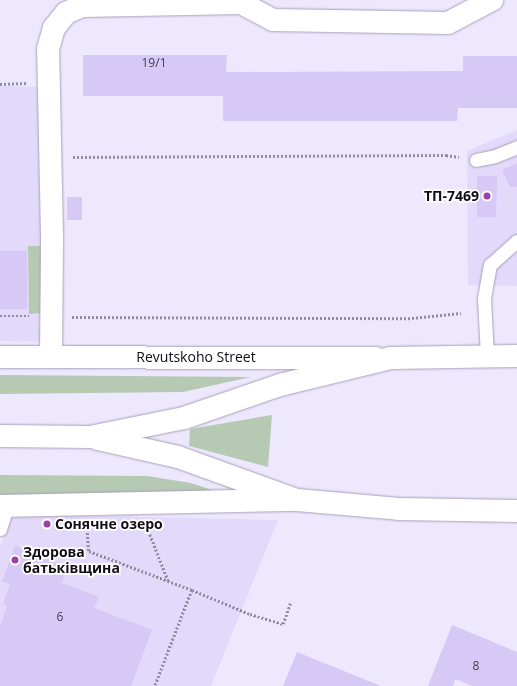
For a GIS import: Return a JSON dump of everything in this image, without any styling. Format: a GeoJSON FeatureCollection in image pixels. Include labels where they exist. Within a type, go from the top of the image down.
{"type":"FeatureCollection","features":[{"type":"Feature","properties":{"kind":"street"},"geometry":{"type":"LineString","coordinates":[[50,357],[50,157],[48,49],[54,28],[66,13],[84,3],[241,3],[273,20],[448,23],[492,0]]}},
{"type":"Feature","properties":{"kind":"street","name":"Revutskoho Street"},"geometry":{"type":"LineString","coordinates":[[0,357],[391,358],[517,356]]}},
{"type":"Feature","properties":{"kind":"street","name":"Revutskoho Street"},"geometry":{"type":"LineString","coordinates":[[90,437],[184,418],[280,385],[391,358]]}},
{"type":"Feature","properties":{"kind":"street","name":"Revutskoho Street"},"geometry":{"type":"LineString","coordinates":[[0,436],[90,437],[178,456],[297,500]]}},
{"type":"Feature","properties":{"kind":"street","name":"Revutskoho Street"},"geometry":{"type":"LineString","coordinates":[[4,506],[297,500],[399,509],[517,511]]}},
{"type":"Feature","properties":{"kind":"lane"},"geometry":{"type":"LineString","coordinates":[[476,160],[495,156],[517,147]]}},
{"type":"Feature","properties":{"kind":"lane"},"geometry":{"type":"LineString","coordinates":[[487,356],[484,298],[490,265],[517,241]]}},
{"type":"Feature","properties":{"kind":"lane"},"geometry":{"type":"LineString","coordinates":[[0,529],[4,506]]}},
{"type":"Feature","properties":{"kind":"path"},"geometry":{"type":"LineString","coordinates":[[0,84],[48,82]]}},
{"type":"Feature","properties":{"kind":"path"},"geometry":{"type":"LineString","coordinates":[[50,157],[446,155],[476,160]]}},
{"type":"Feature","properties":{"kind":"path"},"geometry":{"type":"LineString","coordinates":[[0,316],[412,318],[461,313]]}},
{"type":"Feature","properties":{"kind":"path"},"geometry":{"type":"LineString","coordinates":[[87,525],[89,551],[192,590],[250,614],[283,624],[291,601]]}},
{"type":"Feature","properties":{"kind":"path"},"geometry":{"type":"LineString","coordinates":[[147,527],[168,581]]}},
{"type":"Feature","properties":{"kind":"path"},"geometry":{"type":"LineString","coordinates":[[155,686],[192,590]]}},
{"type":"Feature","properties":{"kind":"shaded area"},"geometry":{"type":"Polygon","coordinates":[[[0,86],[43,87],[45,342],[0,341],[0,86]]]}},
{"type":"Feature","properties":{"kind":"shaded area"},"geometry":{"type":"Polygon","coordinates":[[[517,130],[517,286],[468,285],[467,151],[517,130]]]}},
{"type":"Feature","properties":{"kind":"shaded area"},"geometry":{"type":"Polygon","coordinates":[[[12,514],[278,520],[211,686],[0,686],[0,547],[12,514]]]}},
{"type":"Feature","properties":{"kind":"green space"},"geometry":{"type":"Polygon","coordinates":[[[28,246],[44,246],[44,313],[29,314],[28,246]]]}},
{"type":"Feature","properties":{"kind":"green space"},"geometry":{"type":"Polygon","coordinates":[[[0,375],[251,377],[183,392],[0,394],[0,375]]]}},
{"type":"Feature","properties":{"kind":"green space"},"geometry":{"type":"Polygon","coordinates":[[[272,415],[268,467],[189,446],[190,429],[272,415]]]}},
{"type":"Feature","properties":{"kind":"green space"},"geometry":{"type":"Polygon","coordinates":[[[0,475],[147,476],[191,483],[230,496],[0,495],[0,475]]]}},
{"type":"Feature","properties":{"kind":"building"},"geometry":{"type":"Polygon","coordinates":[[[83,55],[227,55],[226,72],[463,71],[463,56],[517,56],[517,108],[458,108],[457,121],[223,121],[223,96],[83,96],[83,55]]]}},
{"type":"Feature","properties":{"kind":"building"},"geometry":{"type":"Polygon","coordinates":[[[517,163],[517,187],[510,187],[502,170],[517,163]]]}},
{"type":"Feature","properties":{"kind":"building","name":"ТП-7469"},"geometry":{"type":"Polygon","coordinates":[[[477,176],[497,176],[496,217],[477,217],[477,176]]]}},
{"type":"Feature","properties":{"kind":"building"},"geometry":{"type":"Polygon","coordinates":[[[67,197],[82,197],[82,220],[67,220],[67,197]]]}},
{"type":"Feature","properties":{"kind":"building"},"geometry":{"type":"Polygon","coordinates":[[[0,251],[27,251],[27,309],[0,309],[0,251]]]}},
{"type":"Feature","properties":{"kind":"building"},"geometry":{"type":"Polygon","coordinates":[[[15,546],[68,566],[62,583],[99,597],[94,608],[152,630],[131,686],[0,686],[0,626],[7,606],[3,604],[10,584],[2,581],[15,546]]]}},
{"type":"Feature","properties":{"kind":"building"},"geometry":{"type":"Polygon","coordinates":[[[452,625],[517,652],[517,686],[472,686],[455,679],[453,686],[428,686],[452,625]]]}},
{"type":"Feature","properties":{"kind":"building"},"geometry":{"type":"Polygon","coordinates":[[[297,652],[381,686],[283,686],[297,652]]]}},
{"type":"Feature","properties":{"kind":"place","name":"ТП-7469"},"geometry":{"type":"Point","coordinates":[487,196]}},
{"type":"Feature","properties":{"kind":"place","name":"Сонячне озеро"},"geometry":{"type":"Point","coordinates":[47,524]}},
{"type":"Feature","properties":{"kind":"place","name":"Здорова батьківщина"},"geometry":{"type":"Point","coordinates":[15,560]}}]}
